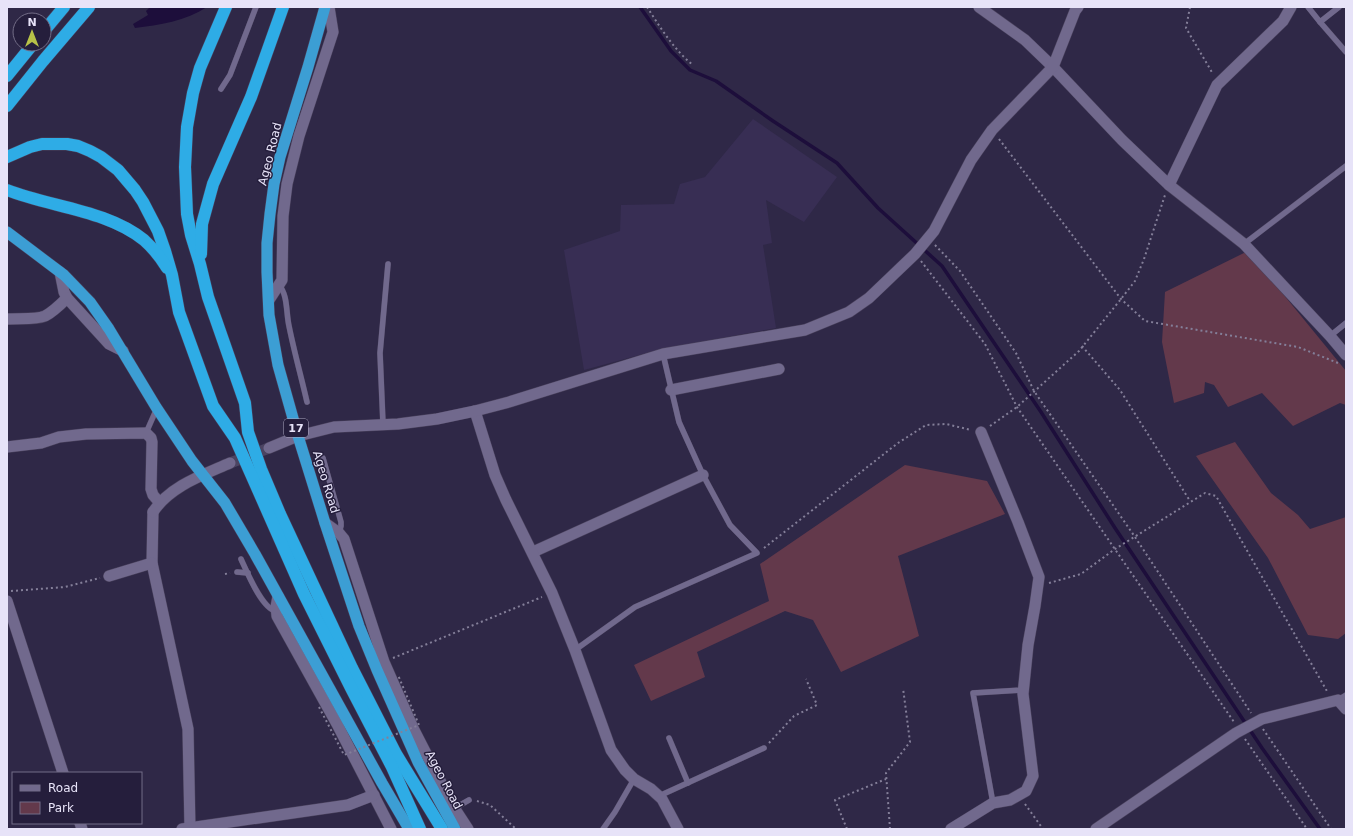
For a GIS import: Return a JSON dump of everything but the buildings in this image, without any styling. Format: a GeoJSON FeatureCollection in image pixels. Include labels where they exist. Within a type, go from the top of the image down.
{"type":"FeatureCollection","features":[{"type":"Feature","properties":{"kind":"highway"},"geometry":{"type":"LineString","coordinates":[[52,21],[64,7]]}},
{"type":"Feature","properties":{"kind":"highway"},"geometry":{"type":"LineString","coordinates":[[7,106],[89,7]]}},
{"type":"Feature","properties":{"kind":"highway"},"geometry":{"type":"LineString","coordinates":[[226,7],[200,68],[192,93],[187,127],[185,167],[187,214],[208,296],[245,403],[248,432],[261,469],[280,514],[352,668],[389,741],[442,829]]}},
{"type":"Feature","properties":{"kind":"highway"},"geometry":{"type":"LineString","coordinates":[[200,264],[202,224],[213,184],[251,97],[283,7]]}},
{"type":"Feature","properties":{"kind":"highway","name":"Ageo Road"},"geometry":{"type":"LineString","coordinates":[[325,7],[280,157],[274,184],[267,243],[269,315],[278,365],[298,436],[359,626],[418,762],[455,829]]}},
{"type":"Feature","properties":{"kind":"highway"},"geometry":{"type":"LineString","coordinates":[[7,76],[26,52]]}},
{"type":"Feature","properties":{"kind":"highway"},"geometry":{"type":"LineString","coordinates":[[7,157],[30,147],[55,143],[78,146],[101,157],[118,170],[143,202],[158,231],[172,276],[179,312],[213,406],[235,438],[304,594],[392,767],[420,829]]}},
{"type":"Feature","properties":{"kind":"highway"},"geometry":{"type":"LineString","coordinates":[[7,190],[26,197],[111,221],[144,240],[164,262],[172,276]]}},
{"type":"Feature","properties":{"kind":"highway"},"geometry":{"type":"LineString","coordinates":[[7,232],[60,272],[90,302],[109,328],[157,408],[192,461],[225,503],[409,829]]}},
{"type":"Feature","properties":{"kind":"street"},"geometry":{"type":"LineString","coordinates":[[269,300],[282,280],[283,216],[287,184],[299,136],[333,32],[329,7]]}},
{"type":"Feature","properties":{"kind":"street"},"geometry":{"type":"LineString","coordinates":[[979,7],[1025,40],[1053,67],[1122,140],[1169,185],[1244,244],[1330,336],[1343,359]]}},
{"type":"Feature","properties":{"kind":"street"},"geometry":{"type":"LineString","coordinates":[[270,448],[298,436],[334,427],[398,424],[437,419],[475,411],[509,402],[663,354],[805,330],[849,312],[869,298],[915,254],[934,231],[971,160],[992,130],[1053,67],[1075,11],[1078,7]]}},
{"type":"Feature","properties":{"kind":"street"},"geometry":{"type":"LineString","coordinates":[[1169,185],[1218,84],[1283,21],[1291,7]]}},
{"type":"Feature","properties":{"kind":"street"},"geometry":{"type":"LineString","coordinates":[[60,272],[64,292],[67,298],[109,344],[123,351]]}},
{"type":"Feature","properties":{"kind":"street"},"geometry":{"type":"LineString","coordinates":[[7,319],[18,317],[35,318],[44,316],[67,298]]}},
{"type":"Feature","properties":{"kind":"street"},"geometry":{"type":"LineString","coordinates":[[672,390],[779,369]]}},
{"type":"Feature","properties":{"kind":"street"},"geometry":{"type":"LineString","coordinates":[[475,411],[495,475],[552,593],[576,650],[611,750],[625,770],[634,779],[662,799],[678,829]]}},
{"type":"Feature","properties":{"kind":"street"},"geometry":{"type":"LineString","coordinates":[[950,829],[993,803],[1010,800],[1026,791],[1033,776],[1024,690],[1028,645],[1039,577],[981,432]]}},
{"type":"Feature","properties":{"kind":"street"},"geometry":{"type":"LineString","coordinates":[[7,446],[41,443],[59,437],[86,434],[146,433],[151,438],[152,442],[151,489],[153,495],[159,502]]}},
{"type":"Feature","properties":{"kind":"street"},"geometry":{"type":"LineString","coordinates":[[230,463],[175,490],[159,502],[153,512],[152,563],[188,729],[187,828],[348,805],[374,795]]}},
{"type":"Feature","properties":{"kind":"street"},"geometry":{"type":"LineString","coordinates":[[532,552],[703,475]]}},
{"type":"Feature","properties":{"kind":"street"},"geometry":{"type":"LineString","coordinates":[[325,523],[339,533],[344,539],[384,662],[413,728],[455,808],[468,829]]}},
{"type":"Feature","properties":{"kind":"street"},"geometry":{"type":"LineString","coordinates":[[109,576],[152,563]]}},
{"type":"Feature","properties":{"kind":"street"},"geometry":{"type":"LineString","coordinates":[[278,596],[276,611],[277,616],[337,724],[391,829]]}},
{"type":"Feature","properties":{"kind":"street"},"geometry":{"type":"LineString","coordinates":[[7,601],[63,772]]}},
{"type":"Feature","properties":{"kind":"street"},"geometry":{"type":"LineString","coordinates":[[1096,829],[1240,731],[1262,719],[1339,698],[1346,709]]}},
{"type":"Feature","properties":{"kind":"lane"},"geometry":{"type":"LineString","coordinates":[[222,89],[230,75],[256,7]]}},
{"type":"Feature","properties":{"kind":"lane"},"geometry":{"type":"LineString","coordinates":[[1308,7],[1346,52]]}},
{"type":"Feature","properties":{"kind":"lane"},"geometry":{"type":"LineString","coordinates":[[1320,22],[1339,7]]}},
{"type":"Feature","properties":{"kind":"lane"},"geometry":{"type":"LineString","coordinates":[[1244,244],[1346,166]]}},
{"type":"Feature","properties":{"kind":"lane"},"geometry":{"type":"LineString","coordinates":[[383,424],[380,352],[388,264]]}},
{"type":"Feature","properties":{"kind":"lane"},"geometry":{"type":"LineString","coordinates":[[279,284],[284,294],[288,325],[307,402]]}},
{"type":"Feature","properties":{"kind":"lane"},"geometry":{"type":"LineString","coordinates":[[1330,336],[1346,323]]}},
{"type":"Feature","properties":{"kind":"lane"},"geometry":{"type":"LineString","coordinates":[[576,650],[635,607],[757,553],[730,525],[703,475],[679,422],[663,354]]}},
{"type":"Feature","properties":{"kind":"lane"},"geometry":{"type":"LineString","coordinates":[[146,433],[157,408]]}},
{"type":"Feature","properties":{"kind":"lane"},"geometry":{"type":"LineString","coordinates":[[323,458],[341,522],[339,533]]}},
{"type":"Feature","properties":{"kind":"lane"},"geometry":{"type":"LineString","coordinates":[[240,559],[264,602],[271,610],[276,611]]}},
{"type":"Feature","properties":{"kind":"lane"},"geometry":{"type":"LineString","coordinates":[[237,572],[248,573]]}},
{"type":"Feature","properties":{"kind":"lane"},"geometry":{"type":"LineString","coordinates":[[993,803],[973,693],[1024,690]]}},
{"type":"Feature","properties":{"kind":"lane"},"geometry":{"type":"LineString","coordinates":[[669,738],[688,783]]}},
{"type":"Feature","properties":{"kind":"lane"},"geometry":{"type":"LineString","coordinates":[[658,796],[764,748]]}},
{"type":"Feature","properties":{"kind":"lane"},"geometry":{"type":"LineString","coordinates":[[603,829],[615,812],[634,779]]}},
{"type":"Feature","properties":{"kind":"lane"},"geometry":{"type":"LineString","coordinates":[[455,808],[469,800]]}},
{"type":"Feature","properties":{"kind":"path"},"geometry":{"type":"LineString","coordinates":[[647,7],[665,34],[685,58],[694,65]]}},
{"type":"Feature","properties":{"kind":"path"},"geometry":{"type":"LineString","coordinates":[[1190,7],[1186,28],[1218,84]]}},
{"type":"Feature","properties":{"kind":"path"},"geometry":{"type":"LineString","coordinates":[[992,130],[1121,298],[1145,321],[1298,347],[1343,359]]}},
{"type":"Feature","properties":{"kind":"path"},"geometry":{"type":"LineString","coordinates":[[757,553],[898,443],[926,425],[946,424],[981,432],[1017,407],[1082,346],[1134,281],[1169,185]]}},
{"type":"Feature","properties":{"kind":"path"},"geometry":{"type":"LineString","coordinates":[[928,238],[960,270],[1016,353],[1034,391],[1135,537],[1257,722],[1331,829]]}},
{"type":"Feature","properties":{"kind":"path"},"geometry":{"type":"LineString","coordinates":[[915,254],[986,344],[1017,407],[1307,829]]}},
{"type":"Feature","properties":{"kind":"path"},"geometry":{"type":"LineString","coordinates":[[1082,346],[1120,390],[1190,501]]}},
{"type":"Feature","properties":{"kind":"path"},"geometry":{"type":"LineString","coordinates":[[1038,585],[1081,574],[1115,549],[1190,501],[1205,493],[1216,496],[1339,698]]}},
{"type":"Feature","properties":{"kind":"path"},"geometry":{"type":"LineString","coordinates":[[7,592],[65,587],[109,576]]}},
{"type":"Feature","properties":{"kind":"path"},"geometry":{"type":"LineString","coordinates":[[384,662],[552,593]]}},
{"type":"Feature","properties":{"kind":"path"},"geometry":{"type":"LineString","coordinates":[[319,707],[344,756],[419,725],[398,675]]}},
{"type":"Feature","properties":{"kind":"path"},"geometry":{"type":"LineString","coordinates":[[764,748],[794,716],[817,705],[806,679]]}},
{"type":"Feature","properties":{"kind":"path"},"geometry":{"type":"LineString","coordinates":[[890,829],[886,773],[910,742],[903,688]]}},
{"type":"Feature","properties":{"kind":"path"},"geometry":{"type":"LineString","coordinates":[[847,829],[834,800],[886,779]]}},
{"type":"Feature","properties":{"kind":"path"},"geometry":{"type":"LineString","coordinates":[[1018,795],[1043,829]]}},
{"type":"Feature","properties":{"kind":"path"},"geometry":{"type":"LineString","coordinates":[[469,800],[475,800],[490,806],[516,829]]}},
{"type":"Feature","properties":{"kind":"shaded area"},"geometry":{"type":"Polygon","coordinates":[[[150,7],[207,7],[181,19],[163,24],[135,28],[133,24],[148,15],[146,11],[150,7]]]}},
{"type":"Feature","properties":{"kind":"shaded area"},"geometry":{"type":"Polygon","coordinates":[[[753,119],[837,177],[804,222],[766,200],[772,243],[763,245],[776,328],[662,349],[584,370],[564,250],[620,231],[621,205],[674,204],[680,184],[705,177],[753,119]]]}},
{"type":"Feature","properties":{"kind":"green space"},"geometry":{"type":"Polygon","coordinates":[[[1248,251],[1346,371],[1346,405],[1340,403],[1293,426],[1262,393],[1228,407],[1214,385],[1205,382],[1204,393],[1174,403],[1162,342],[1165,292],[1248,251]]]}},
{"type":"Feature","properties":{"kind":"green space"},"geometry":{"type":"Polygon","coordinates":[[[1235,442],[1271,493],[1298,515],[1310,529],[1346,517],[1346,633],[1338,639],[1308,635],[1268,558],[1196,456],[1235,442]]]}},
{"type":"Feature","properties":{"kind":"green space"},"geometry":{"type":"Polygon","coordinates":[[[905,465],[987,481],[1005,514],[898,556],[919,636],[841,672],[813,620],[785,611],[697,652],[705,677],[651,701],[634,665],[769,601],[760,564],[905,465]]]}},
{"type":"Feature","properties":{"kind":"waterway"},"geometry":{"type":"LineString","coordinates":[[640,7],[671,51],[690,70],[716,81],[837,163],[878,208],[942,266],[1041,412],[1115,528],[1262,748],[1320,829]]}},
{"type":"Feature","properties":{"kind":"tunnel"},"geometry":{"type":"LineString","coordinates":[[230,463],[269,448]]}}]}
